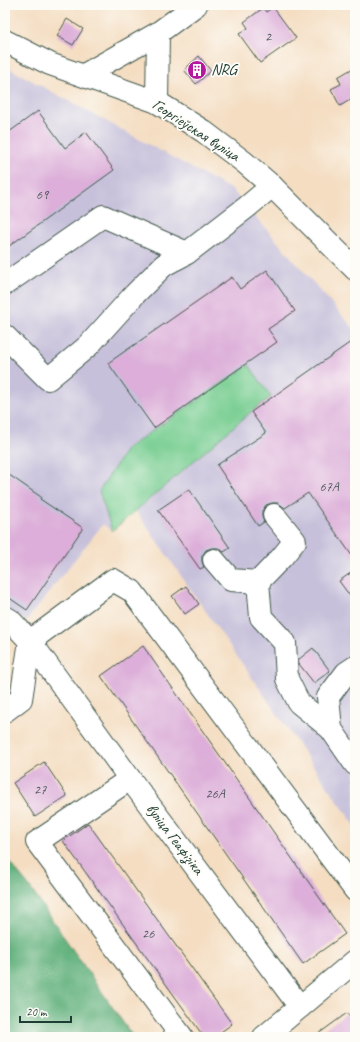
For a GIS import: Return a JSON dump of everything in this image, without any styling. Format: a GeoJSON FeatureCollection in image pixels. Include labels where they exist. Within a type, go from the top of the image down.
{"type":"FeatureCollection","features":[{"type":"Feature","properties":{"kind":"street"},"geometry":{"type":"LineString","coordinates":[[84,75],[158,33],[196,5]]}},
{"type":"Feature","properties":{"kind":"street"},"geometry":{"type":"LineString","coordinates":[[157,102],[158,33]]}},
{"type":"Feature","properties":{"kind":"street","name":"Георгіеўская вуліца"},"geometry":{"type":"LineString","coordinates":[[5,41],[50,64],[157,102],[204,131],[272,186],[355,269]]}},
{"type":"Feature","properties":{"kind":"street"},"geometry":{"type":"LineString","coordinates":[[5,336],[48,379],[88,346],[135,294],[164,265],[187,253],[247,208],[272,186]]}},
{"type":"Feature","properties":{"kind":"street"},"geometry":{"type":"LineString","coordinates":[[5,284],[103,216],[187,253]]}},
{"type":"Feature","properties":{"kind":"street"},"geometry":{"type":"LineString","coordinates":[[274,516],[295,541],[258,582],[261,617],[285,643],[287,679],[299,703],[331,729],[355,764]]}},
{"type":"Feature","properties":{"kind":"street"},"geometry":{"type":"LineString","coordinates":[[214,560],[231,580],[258,582]]}},
{"type":"Feature","properties":{"kind":"street"},"geometry":{"type":"LineString","coordinates":[[5,712],[21,699],[30,641],[113,580],[132,591],[355,890]]}},
{"type":"Feature","properties":{"kind":"street","name":"вуліца Геафізіка"},"geometry":{"type":"LineString","coordinates":[[5,617],[10,620],[30,641],[130,779],[300,1007]]}},
{"type":"Feature","properties":{"kind":"street"},"geometry":{"type":"LineString","coordinates":[[331,729],[328,697],[346,674],[355,667]]}},
{"type":"Feature","properties":{"kind":"street"},"geometry":{"type":"LineString","coordinates":[[130,779],[37,842],[182,1037]]}},
{"type":"Feature","properties":{"kind":"street"},"geometry":{"type":"LineString","coordinates":[[264,1037],[355,961]]}},
{"type":"Feature","properties":{"kind":"shaded area"},"geometry":{"type":"Polygon","coordinates":[[[5,66],[232,190],[355,330],[355,826],[136,511],[112,531],[103,524],[26,621],[5,609],[5,66]]]}},
{"type":"Feature","properties":{"kind":"green space"},"geometry":{"type":"Polygon","coordinates":[[[249,365],[271,397],[251,412],[112,531],[99,491],[127,448],[249,365]]]}},
{"type":"Feature","properties":{"kind":"green space"},"geometry":{"type":"Polygon","coordinates":[[[5,857],[28,885],[131,1034],[138,1037],[5,1037],[5,857]]]}},
{"type":"Feature","properties":{"kind":"building"},"geometry":{"type":"Polygon","coordinates":[[[273,7],[296,38],[260,63],[239,34],[248,28],[244,22],[263,8],[266,12],[273,7]]]}},
{"type":"Feature","properties":{"kind":"building"},"geometry":{"type":"Polygon","coordinates":[[[67,19],[83,29],[73,45],[57,36],[67,19]]]}},
{"type":"Feature","properties":{"kind":"building","name":"NRG"},"geometry":{"type":"Polygon","coordinates":[[[199,56],[211,71],[196,84],[184,70],[199,56]]]}},
{"type":"Feature","properties":{"kind":"building"},"geometry":{"type":"Polygon","coordinates":[[[355,67],[355,108],[350,100],[340,106],[331,89],[341,84],[338,77],[355,67]]]}},
{"type":"Feature","properties":{"kind":"building"},"geometry":{"type":"Polygon","coordinates":[[[38,111],[65,148],[86,132],[114,170],[5,249],[5,135],[38,111]]]}},
{"type":"Feature","properties":{"kind":"building"},"geometry":{"type":"Polygon","coordinates":[[[267,270],[295,311],[268,329],[277,342],[154,428],[108,363],[232,277],[240,289],[267,270]]]}},
{"type":"Feature","properties":{"kind":"building"},"geometry":{"type":"Polygon","coordinates":[[[355,339],[355,560],[308,493],[285,508],[278,503],[266,505],[262,511],[264,522],[258,526],[217,465],[266,433],[251,412],[355,339]]]}},
{"type":"Feature","properties":{"kind":"building"},"geometry":{"type":"Polygon","coordinates":[[[5,472],[41,497],[40,499],[83,528],[27,610],[5,595],[5,472]]]}},
{"type":"Feature","properties":{"kind":"building"},"geometry":{"type":"Polygon","coordinates":[[[189,489],[230,548],[224,552],[218,548],[206,550],[202,556],[204,567],[200,569],[158,510],[189,489]]]}},
{"type":"Feature","properties":{"kind":"building"},"geometry":{"type":"Polygon","coordinates":[[[355,570],[355,603],[339,581],[355,570]]]}},
{"type":"Feature","properties":{"kind":"building"},"geometry":{"type":"Polygon","coordinates":[[[186,586],[199,604],[185,614],[172,596],[186,586]]]}},
{"type":"Feature","properties":{"kind":"building"},"geometry":{"type":"Polygon","coordinates":[[[143,646],[345,934],[303,964],[101,676],[143,646]]]}},
{"type":"Feature","properties":{"kind":"building"},"geometry":{"type":"Polygon","coordinates":[[[313,648],[330,671],[314,683],[299,664],[298,660],[313,648]]]}},
{"type":"Feature","properties":{"kind":"building"},"geometry":{"type":"Polygon","coordinates":[[[44,762],[67,796],[35,817],[13,783],[44,762]]]}},
{"type":"Feature","properties":{"kind":"building"},"geometry":{"type":"Polygon","coordinates":[[[88,823],[232,1024],[214,1037],[204,1037],[63,841],[88,823]]]}},
{"type":"Feature","properties":{"kind":"building"},"geometry":{"type":"Polygon","coordinates":[[[347,1013],[355,1023],[355,1037],[314,1037],[347,1013]]]}},
{"type":"Feature","properties":{"kind":"place","name":"NRG"},"geometry":{"type":"Point","coordinates":[197,70]}}]}
